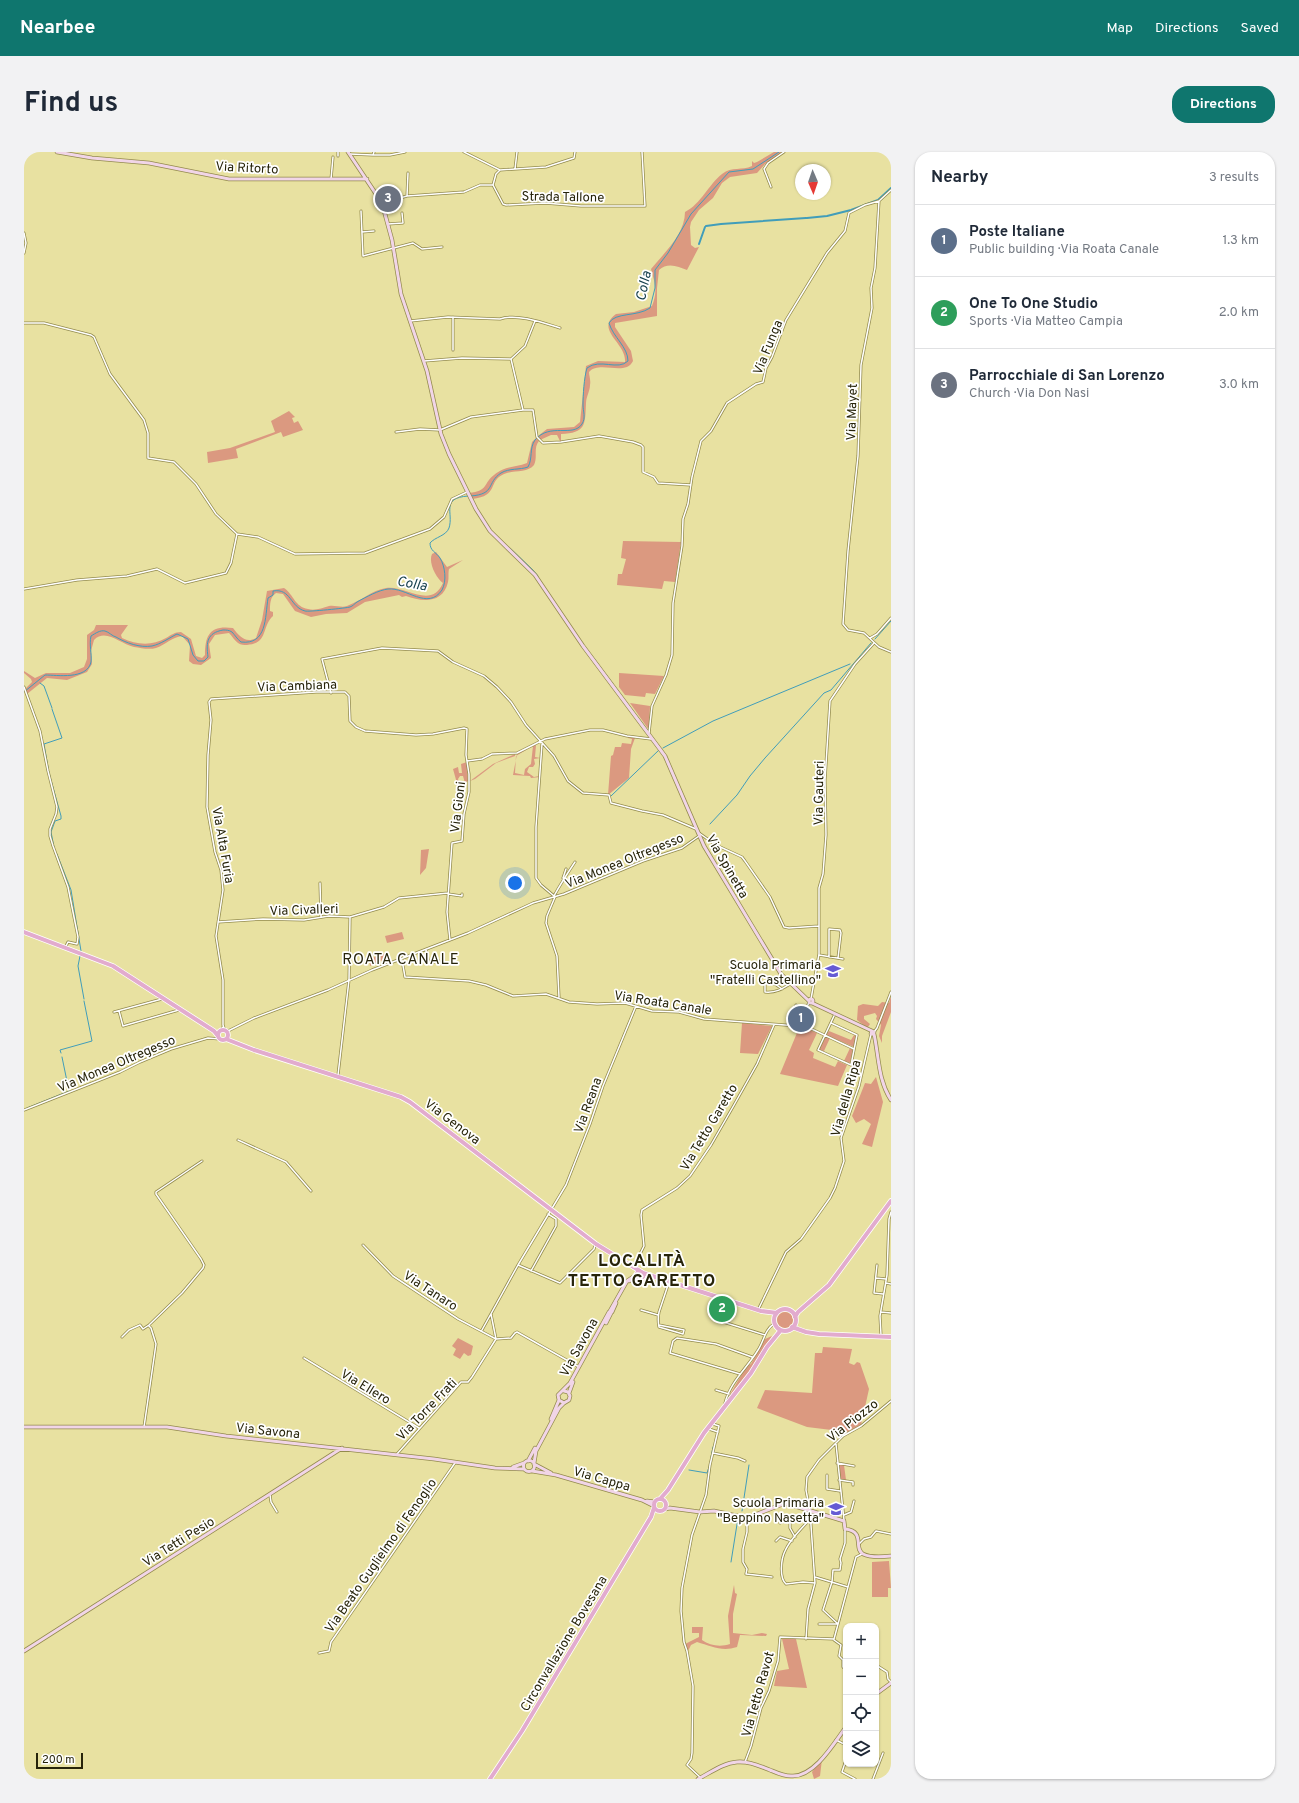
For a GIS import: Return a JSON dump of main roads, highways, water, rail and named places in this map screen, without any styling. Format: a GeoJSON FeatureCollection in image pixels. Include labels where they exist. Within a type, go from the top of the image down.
{"type":"FeatureCollection","features":[{"type":"Feature","properties":{"kind":"main road","name":"Via Genova"},"geometry":{"type":"LineString","coordinates":[[24,932],[113,966],[234,1042],[254,1050],[401,1097],[414,1104],[552,1209],[596,1246],[634,1267],[640,1274],[651,1276],[669,1283],[760,1310]]}},
{"type":"Feature","properties":{"kind":"main road"},"geometry":{"type":"LineString","coordinates":[[659,1512],[654,1505],[664,1504],[668,1490],[707,1428],[751,1373],[773,1339],[782,1330],[787,1330],[792,1327],[795,1319],[809,1303],[837,1276],[891,1201]]}},
{"type":"Feature","properties":{"kind":"main road"},"geometry":{"type":"LineString","coordinates":[[760,1310],[777,1313],[782,1310],[790,1311],[798,1309],[809,1303]]}},
{"type":"Feature","properties":{"kind":"main road"},"geometry":{"type":"LineString","coordinates":[[760,1310],[782,1330]]}},
{"type":"Feature","properties":{"kind":"main road"},"geometry":{"type":"LineString","coordinates":[[790,1311],[803,1329],[813,1333]]}},
{"type":"Feature","properties":{"kind":"main road"},"geometry":{"type":"LineString","coordinates":[[773,1339],[777,1313]]}},
{"type":"Feature","properties":{"kind":"main road"},"geometry":{"type":"LineString","coordinates":[[792,1327],[813,1333],[891,1337]]}},
{"type":"Feature","properties":{"kind":"main road","name":"Circonvallazione Bovesana"},"geometry":{"type":"LineString","coordinates":[[651,1517],[659,1512],[664,1504]]}},
{"type":"Feature","properties":{"kind":"main road","name":"Circonvallazione Bovesana"},"geometry":{"type":"LineString","coordinates":[[490,1779],[523,1730],[651,1517],[654,1505]]}},
{"type":"Feature","properties":{"kind":"waterway","name":"Colla"},"geometry":{"type":"LineString","coordinates":[[471,496],[479,495],[488,490],[496,477],[501,473],[507,470],[528,467],[533,443],[541,435],[547,432],[573,430],[582,424],[584,417],[584,386],[587,368],[597,364],[619,365],[628,361],[626,351],[609,323],[616,317],[639,313],[650,308],[655,288],[655,270],[668,253],[691,214],[729,172],[753,169],[779,152]]}},
{"type":"Feature","properties":{"kind":"waterway"},"geometry":{"type":"LineString","coordinates":[[807,218],[827,216],[851,210],[878,200],[891,188]]}},
{"type":"Feature","properties":{"kind":"waterway"},"geometry":{"type":"LineString","coordinates":[[706,226],[806,218]]}},
{"type":"Feature","properties":{"kind":"waterway"},"geometry":{"type":"LineString","coordinates":[[699,244],[705,227]]}},
{"type":"Feature","properties":{"kind":"waterway","name":"Colla"},"geometry":{"type":"LineString","coordinates":[[24,692],[45,675],[64,676],[84,672],[91,662],[91,636],[101,631],[105,631],[113,636],[138,646],[152,646],[177,634],[188,639],[193,655],[198,661],[204,661],[208,657],[207,647],[209,639],[218,631],[231,631],[241,642],[250,642],[260,635],[265,622],[268,598],[273,595],[273,591],[283,592],[296,606],[305,611],[350,607],[372,594],[388,589],[395,589],[416,597],[430,598],[436,596],[444,586],[445,574],[442,561],[432,550],[430,543],[448,531],[451,503],[459,497],[468,496]]}},
{"type":"Feature","properties":{"kind":"waterway"},"geometry":{"type":"LineString","coordinates":[[510,548],[538,576]]}},
{"type":"Feature","properties":{"kind":"waterway"},"geometry":{"type":"LineString","coordinates":[[875,639],[891,621]]}},
{"type":"Feature","properties":{"kind":"waterway"},"geometry":{"type":"LineString","coordinates":[[710,824],[737,795],[765,758],[824,693],[831,690],[871,643]]}},
{"type":"Feature","properties":{"kind":"waterway"},"geometry":{"type":"LineString","coordinates":[[593,657],[644,726]]}},
{"type":"Feature","properties":{"kind":"waterway"},"geometry":{"type":"LineString","coordinates":[[663,748],[713,721],[850,664]]}},
{"type":"Feature","properties":{"kind":"waterway"},"geometry":{"type":"LineString","coordinates":[[40,683],[44,686],[52,708]]}},
{"type":"Feature","properties":{"kind":"waterway"},"geometry":{"type":"LineString","coordinates":[[52,709],[62,738],[44,744],[49,773],[61,816],[61,819],[55,821],[51,832],[54,847]]}},
{"type":"Feature","properties":{"kind":"waterway"},"geometry":{"type":"LineString","coordinates":[[611,796],[659,750]]}},
{"type":"Feature","properties":{"kind":"waterway"},"geometry":{"type":"LineString","coordinates":[[57,854],[71,890],[81,951]]}},
{"type":"Feature","properties":{"kind":"waterway"},"geometry":{"type":"LineString","coordinates":[[80,956],[78,966],[84,999]]}},
{"type":"Feature","properties":{"kind":"waterway"},"geometry":{"type":"LineString","coordinates":[[61,1053],[60,1050],[92,1041],[84,1001]]}},
{"type":"Feature","properties":{"kind":"waterway"},"geometry":{"type":"LineString","coordinates":[[27,1108],[69,1091],[62,1057]]}},
{"type":"Feature","properties":{"kind":"waterway"},"geometry":{"type":"LineString","coordinates":[[711,1457],[713,1447]]}},
{"type":"Feature","properties":{"kind":"waterway"},"geometry":{"type":"LineString","coordinates":[[742,1511],[749,1465]]}},
{"type":"Feature","properties":{"kind":"waterway"},"geometry":{"type":"LineString","coordinates":[[689,1470],[707,1473],[709,1467]]}},
{"type":"Feature","properties":{"kind":"waterway"},"geometry":{"type":"LineString","coordinates":[[731,1562],[738,1518]]}},
{"type":"Feature","properties":{"kind":"place","name":"Parrocchiale di San Lorenzo"},"geometry":{"type":"Point","coordinates":[388,199]}},
{"type":"Feature","properties":{"kind":"place","name":"Scuola Primaria \"Fratelli Castellino\""},"geometry":{"type":"Point","coordinates":[833,971]}},
{"type":"Feature","properties":{"kind":"place","name":"Poste Italiane"},"geometry":{"type":"Point","coordinates":[801,1019]}},
{"type":"Feature","properties":{"kind":"place","name":"One To One Studio"},"geometry":{"type":"Point","coordinates":[722,1309]}},
{"type":"Feature","properties":{"kind":"place","name":"Scuola Primaria \"Beppino Nasetta\""},"geometry":{"type":"Point","coordinates":[836,1509]}},
{"type":"Feature","properties":{"kind":"district","name":"ROATA CANALE"},"geometry":{"type":"Point","coordinates":[401,959]}},
{"type":"Feature","properties":{"kind":"district","name":"LOCALITÀ TETTO GARETTO"},"geometry":{"type":"Point","coordinates":[642,1270]}}]}
